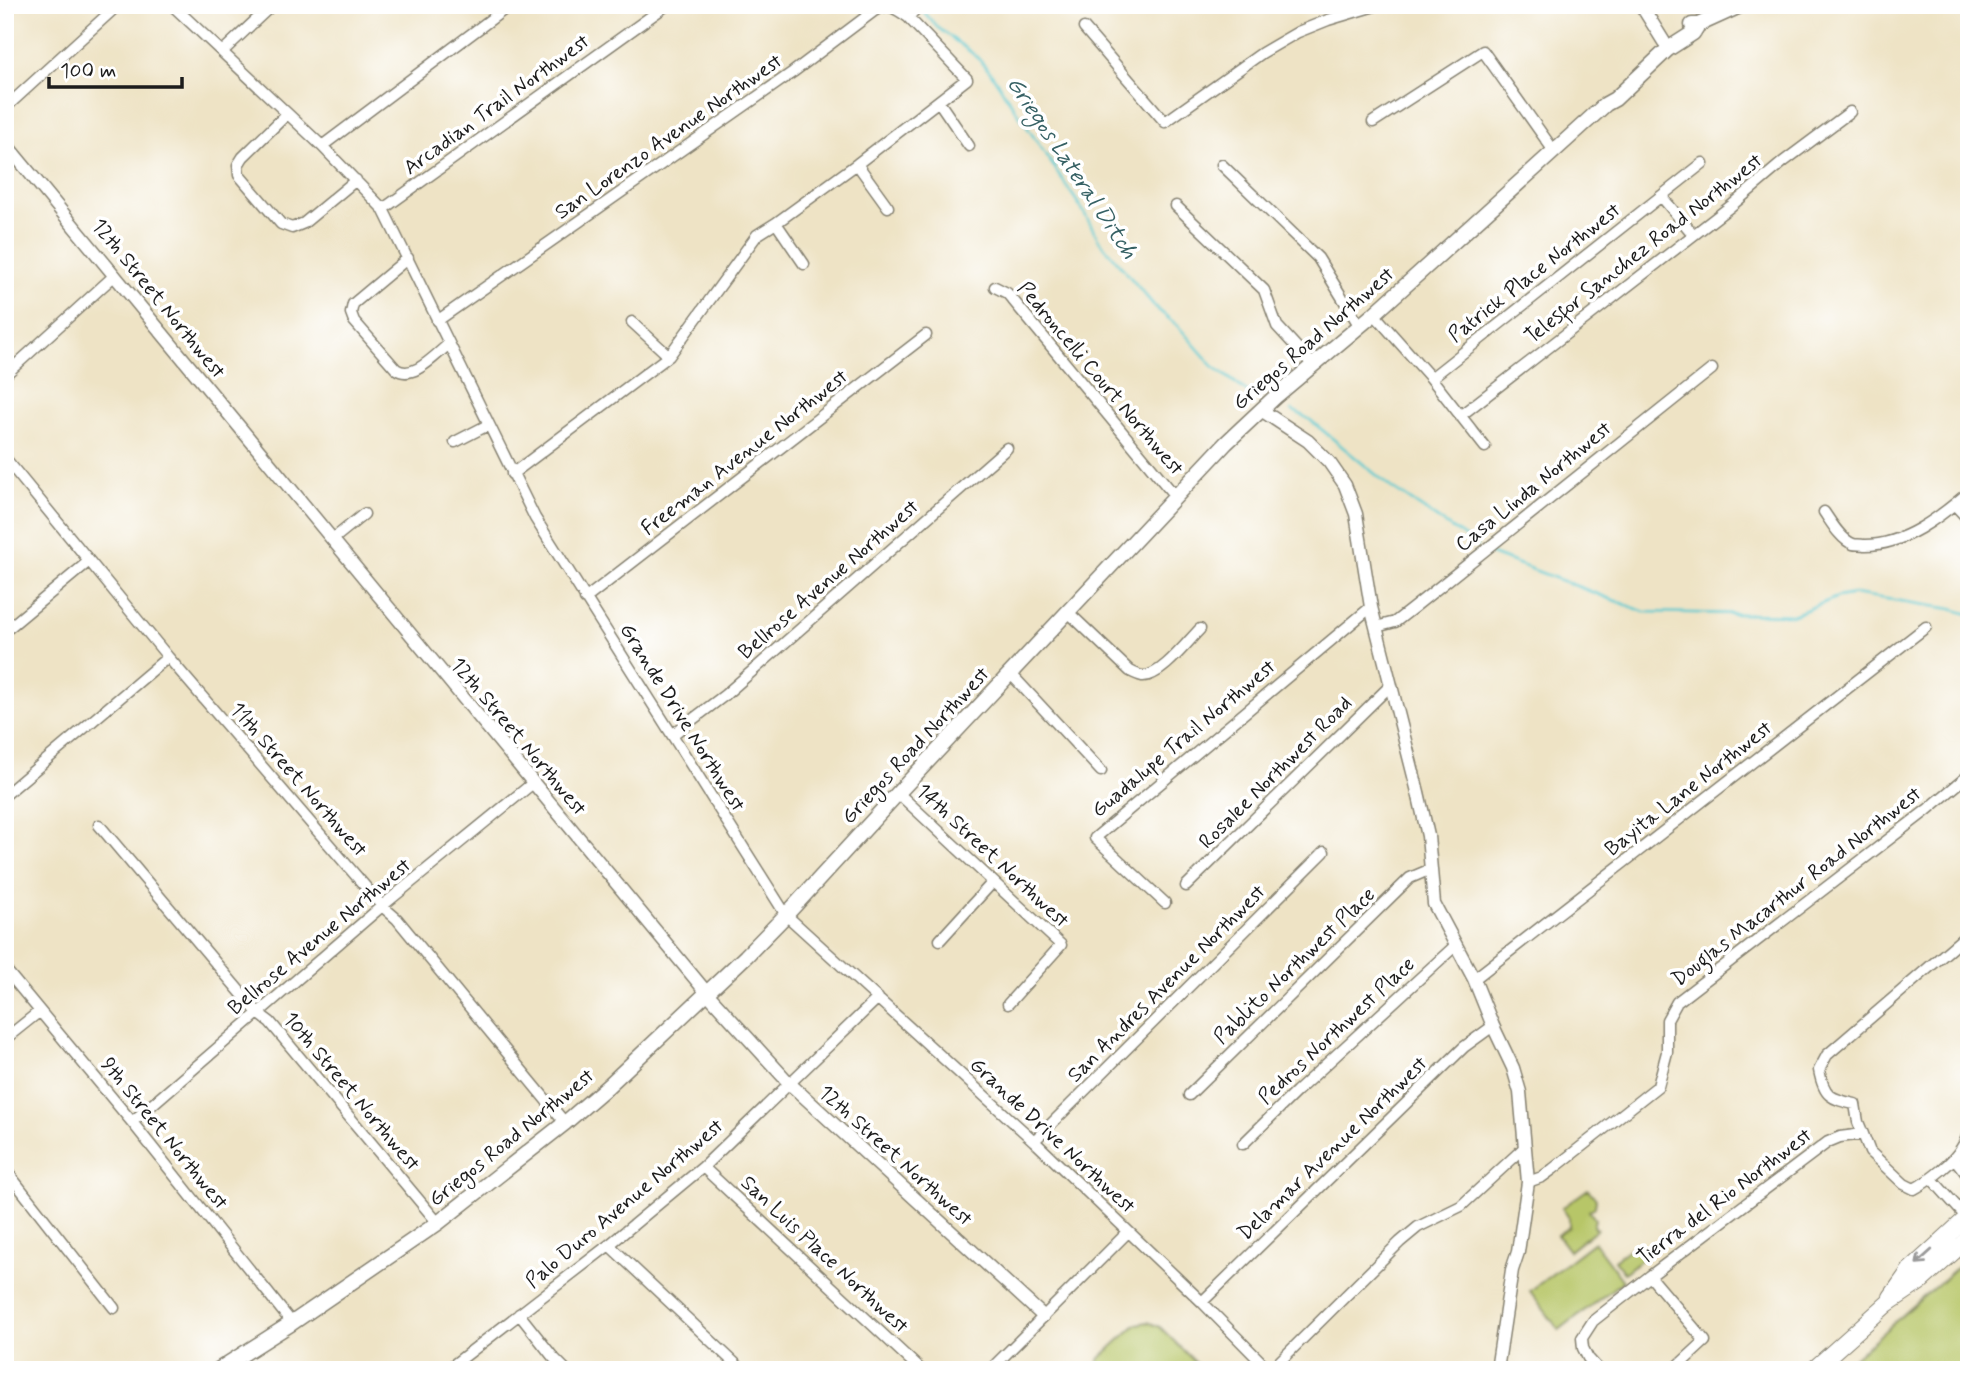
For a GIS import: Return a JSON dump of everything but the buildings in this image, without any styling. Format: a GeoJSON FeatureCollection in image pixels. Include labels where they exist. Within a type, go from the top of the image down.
{"type":"FeatureCollection","features":[{"type":"Feature","properties":{"kind":"main road","name":"Griegos Road Northwest"},"geometry":{"type":"LineString","coordinates":[[226,1368],[438,1223],[608,1086],[786,915],[1175,496],[1261,410],[1374,314],[1606,104],[1615,99],[1666,45],[1689,25],[1698,25],[1742,5]]}},
{"type":"Feature","properties":{"kind":"main road"},"geometry":{"type":"LineString","coordinates":[[1887,1304],[1910,1270],[1968,1217]]}},
{"type":"Feature","properties":{"kind":"main road"},"geometry":{"type":"LineString","coordinates":[[1813,1370],[1887,1304],[1920,1282],[1969,1238]]}},
{"type":"Feature","properties":{"kind":"street"},"geometry":{"type":"LineString","coordinates":[[5,108],[118,5]]}},
{"type":"Feature","properties":{"kind":"street","name":"Grande Drive Northwest"},"geometry":{"type":"LineString","coordinates":[[172,5],[322,146],[383,209],[535,518],[786,915],[1034,1140],[1270,1370]]}},
{"type":"Feature","properties":{"kind":"street"},"geometry":{"type":"LineString","coordinates":[[222,52],[272,5]]}},
{"type":"Feature","properties":{"kind":"street"},"geometry":{"type":"LineString","coordinates":[[322,146],[510,5]]}},
{"type":"Feature","properties":{"kind":"street","name":"Arcadian Trail Northwest"},"geometry":{"type":"LineString","coordinates":[[383,209],[667,5]]}},
{"type":"Feature","properties":{"kind":"street","name":"San Lorenzo Avenue Northwest"},"geometry":{"type":"LineString","coordinates":[[437,321],[793,72],[874,11],[889,5],[908,17]]}},
{"type":"Feature","properties":{"kind":"street"},"geometry":{"type":"LineString","coordinates":[[512,474],[669,356],[757,235],[857,164],[967,79],[908,17],[920,5]]}},
{"type":"Feature","properties":{"kind":"street"},"geometry":{"type":"LineString","coordinates":[[1084,28],[1165,122],[1262,53],[1298,32],[1378,5]]}},
{"type":"Feature","properties":{"kind":"street"},"geometry":{"type":"LineString","coordinates":[[1641,5],[1666,45]]}},
{"type":"Feature","properties":{"kind":"street"},"geometry":{"type":"LineString","coordinates":[[1373,122],[1483,51],[1554,151]]}},
{"type":"Feature","properties":{"kind":"street"},"geometry":{"type":"LineString","coordinates":[[939,102],[969,146]]}},
{"type":"Feature","properties":{"kind":"street","name":"Telesfor Sanchez Road Northwest"},"geometry":{"type":"LineString","coordinates":[[1461,416],[1731,206],[1783,162],[1850,113]]}},
{"type":"Feature","properties":{"kind":"street"},"geometry":{"type":"LineString","coordinates":[[287,114],[238,165],[239,175],[281,224],[292,228],[304,223],[356,180]]}},
{"type":"Feature","properties":{"kind":"street","name":"12th Street Northwest"},"geometry":{"type":"LineString","coordinates":[[5,143],[707,993],[789,1083],[1043,1317]]}},
{"type":"Feature","properties":{"kind":"street","name":"Patrick Place Northwest"},"geometry":{"type":"LineString","coordinates":[[1431,378],[1703,163]]}},
{"type":"Feature","properties":{"kind":"street"},"geometry":{"type":"LineString","coordinates":[[857,164],[888,207]]}},
{"type":"Feature","properties":{"kind":"street"},"geometry":{"type":"LineString","coordinates":[[1222,165],[1318,258],[1359,326]]}},
{"type":"Feature","properties":{"kind":"street"},"geometry":{"type":"LineString","coordinates":[[1661,196],[1693,234]]}},
{"type":"Feature","properties":{"kind":"street"},"geometry":{"type":"LineString","coordinates":[[1176,206],[1264,290],[1277,326],[1313,365]]}},
{"type":"Feature","properties":{"kind":"street"},"geometry":{"type":"LineString","coordinates":[[776,223],[804,264]]}},
{"type":"Feature","properties":{"kind":"street"},"geometry":{"type":"LineString","coordinates":[[408,258],[353,304],[351,313],[401,373],[415,371],[449,344]]}},
{"type":"Feature","properties":{"kind":"street"},"geometry":{"type":"LineString","coordinates":[[5,375],[115,275]]}},
{"type":"Feature","properties":{"kind":"street","name":"Pedroncelli Court Northwest"},"geometry":{"type":"LineString","coordinates":[[995,287],[1007,293],[1175,496]]}},
{"type":"Feature","properties":{"kind":"street"},"geometry":{"type":"LineString","coordinates":[[1374,314],[1431,378],[1485,447]]}},
{"type":"Feature","properties":{"kind":"street"},"geometry":{"type":"LineString","coordinates":[[632,322],[669,356]]}},
{"type":"Feature","properties":{"kind":"street","name":"Freeman Avenue Northwest"},"geometry":{"type":"LineString","coordinates":[[585,598],[926,335]]}},
{"type":"Feature","properties":{"kind":"street","name":"Casa Linda Northwest"},"geometry":{"type":"LineString","coordinates":[[1376,627],[1395,622],[1712,369]]}},
{"type":"Feature","properties":{"kind":"street"},"geometry":{"type":"LineString","coordinates":[[1261,410],[1308,441],[1329,462],[1345,485],[1356,514],[1371,607],[1421,803],[1428,836],[1434,904],[1474,979],[1513,1068],[1520,1092],[1528,1182],[1497,1370]]}},
{"type":"Feature","properties":{"kind":"street"},"geometry":{"type":"LineString","coordinates":[[456,442],[488,425]]}},
{"type":"Feature","properties":{"kind":"street","name":"Bellrose Avenue Northwest"},"geometry":{"type":"LineString","coordinates":[[672,735],[725,695],[1007,448]]}},
{"type":"Feature","properties":{"kind":"street","name":"11th Street Northwest"},"geometry":{"type":"LineString","coordinates":[[6,463],[168,657],[382,906],[397,919],[565,1123]]}},
{"type":"Feature","properties":{"kind":"street"},"geometry":{"type":"LineString","coordinates":[[1824,512],[1852,544],[1869,545],[1898,540],[1955,505],[1969,492]]}},
{"type":"Feature","properties":{"kind":"street"},"geometry":{"type":"LineString","coordinates":[[1955,505],[1969,520]]}},
{"type":"Feature","properties":{"kind":"street"},"geometry":{"type":"LineString","coordinates":[[332,540],[364,514]]}},
{"type":"Feature","properties":{"kind":"street"},"geometry":{"type":"LineString","coordinates":[[5,631],[88,562]]}},
{"type":"Feature","properties":{"kind":"street","name":"Guadalupe Trail Northwest"},"geometry":{"type":"LineString","coordinates":[[1165,903],[1095,838],[1371,607]]}},
{"type":"Feature","properties":{"kind":"street"},"geometry":{"type":"LineString","coordinates":[[1068,612],[1130,671],[1142,676],[1153,674],[1200,629]]}},
{"type":"Feature","properties":{"kind":"street","name":"Bayita Lane Northwest"},"geometry":{"type":"LineString","coordinates":[[1474,979],[1926,627]]}},
{"type":"Feature","properties":{"kind":"street"},"geometry":{"type":"LineString","coordinates":[[5,795],[168,657]]}},
{"type":"Feature","properties":{"kind":"street"},"geometry":{"type":"LineString","coordinates":[[1010,673],[1101,771]]}},
{"type":"Feature","properties":{"kind":"street","name":"Rosalee Northwest Road"},"geometry":{"type":"LineString","coordinates":[[1186,886],[1391,685]]}},
{"type":"Feature","properties":{"kind":"street","name":"Douglas Macarthur Road Northwest"},"geometry":{"type":"LineString","coordinates":[[1528,1182],[1553,1169],[1658,1086],[1667,1052],[1667,1020],[1677,1002],[1969,775]]}},
{"type":"Feature","properties":{"kind":"street","name":"Bellrose Avenue Northwest"},"geometry":{"type":"LineString","coordinates":[[132,1122],[382,906],[533,783]]}},
{"type":"Feature","properties":{"kind":"street","name":"14th Street Northwest"},"geometry":{"type":"LineString","coordinates":[[898,793],[1061,945],[1008,1003]]}},
{"type":"Feature","properties":{"kind":"street","name":"10th Street Northwest"},"geometry":{"type":"LineString","coordinates":[[99,825],[258,1013],[270,1022],[438,1223]]}},
{"type":"Feature","properties":{"kind":"street","name":"San Andres Avenue Northwest"},"geometry":{"type":"LineString","coordinates":[[1034,1140],[1324,852]]}},
{"type":"Feature","properties":{"kind":"street","name":"Pablito Northwest Place"},"geometry":{"type":"LineString","coordinates":[[1189,1095],[1410,878],[1431,869]]}},
{"type":"Feature","properties":{"kind":"street"},"geometry":{"type":"LineString","coordinates":[[940,940],[992,883]]}},
{"type":"Feature","properties":{"kind":"street"},"geometry":{"type":"LineString","coordinates":[[1969,933],[1827,1055],[1819,1070],[1825,1091],[1833,1100],[1856,1104],[1858,1122],[1870,1152],[1904,1184],[1914,1189],[1954,1158],[1962,1149],[1969,1131]]}},
{"type":"Feature","properties":{"kind":"street","name":"Pedros Northwest Place"},"geometry":{"type":"LineString","coordinates":[[1243,1144],[1456,945]]}},
{"type":"Feature","properties":{"kind":"street","name":"9th Street Northwest"},"geometry":{"type":"LineString","coordinates":[[5,969],[132,1122],[292,1323]]}},
{"type":"Feature","properties":{"kind":"street","name":"Palo Duro Avenue Northwest"},"geometry":{"type":"LineString","coordinates":[[447,1370],[609,1245],[703,1167],[878,998]]}},
{"type":"Feature","properties":{"kind":"street"},"geometry":{"type":"LineString","coordinates":[[5,1039],[40,1011]]}},
{"type":"Feature","properties":{"kind":"street","name":"Delamar Avenue Northwest"},"geometry":{"type":"LineString","coordinates":[[1202,1302],[1464,1047],[1493,1026]]}},
{"type":"Feature","properties":{"kind":"street","name":"Tierra del Rio Northwest"},"geometry":{"type":"LineString","coordinates":[[1599,1370],[1583,1348],[1582,1338],[1593,1321],[1828,1142],[1863,1133]]}},
{"type":"Feature","properties":{"kind":"street"},"geometry":{"type":"LineString","coordinates":[[1270,1370],[1400,1242],[1418,1227],[1461,1206],[1525,1147]]}},
{"type":"Feature","properties":{"kind":"street"},"geometry":{"type":"LineString","coordinates":[[1954,1158],[1969,1177]]}},
{"type":"Feature","properties":{"kind":"street","name":"San Luis Place Northwest"},"geometry":{"type":"LineString","coordinates":[[703,1167],[920,1370]]}},
{"type":"Feature","properties":{"kind":"street"},"geometry":{"type":"LineString","coordinates":[[5,1169],[114,1308]]}},
{"type":"Feature","properties":{"kind":"street"},"geometry":{"type":"LineString","coordinates":[[1931,1178],[1968,1217]]}},
{"type":"Feature","properties":{"kind":"street"},"geometry":{"type":"LineString","coordinates":[[990,1370],[1128,1232]]}},
{"type":"Feature","properties":{"kind":"street"},"geometry":{"type":"LineString","coordinates":[[609,1245],[742,1370]]}},
{"type":"Feature","properties":{"kind":"street"},"geometry":{"type":"LineString","coordinates":[[1650,1276],[1705,1341],[1679,1365],[1683,1370]]}},
{"type":"Feature","properties":{"kind":"street"},"geometry":{"type":"LineString","coordinates":[[519,1314],[566,1370]]}},
{"type":"Feature","properties":{"kind":"green space"},"geometry":{"type":"Polygon","coordinates":[[[1588,1189],[1596,1199],[1595,1207],[1589,1211],[1595,1219],[1593,1227],[1597,1229],[1569,1251],[1557,1235],[1569,1227],[1569,1218],[1562,1208],[1588,1189]]]}},
{"type":"Feature","properties":{"kind":"green space"},"geometry":{"type":"Polygon","coordinates":[[[1594,1242],[1623,1281],[1559,1330],[1530,1291],[1594,1242]]]}},
{"type":"Feature","properties":{"kind":"green space"},"geometry":{"type":"Polygon","coordinates":[[[1637,1243],[1647,1255],[1624,1273],[1614,1260],[1637,1243]]]}},
{"type":"Feature","properties":{"kind":"green space"},"geometry":{"type":"Polygon","coordinates":[[[1969,1257],[1969,1365],[1963,1370],[1840,1370],[1969,1257]]]}},
{"type":"Feature","properties":{"kind":"green space"},"geometry":{"type":"Polygon","coordinates":[[[1148,1322],[1160,1327],[1203,1370],[1095,1370],[1100,1358],[1137,1324],[1148,1322]]]}},
{"type":"Feature","properties":{"kind":"waterway","name":"Griegos Lateral Ditch"},"geometry":{"type":"LineString","coordinates":[[924,12],[937,27],[976,56],[991,73],[1082,209],[1099,240],[1156,308],[1178,326],[1213,366],[1251,395],[1258,396]]}},
{"type":"Feature","properties":{"kind":"waterway","name":"Griegos Lateral Ditch"},"geometry":{"type":"LineString","coordinates":[[1292,410],[1309,419],[1392,488],[1478,546]]}},
{"type":"Feature","properties":{"kind":"waterway","name":"Griegos Lateral Ditch"},"geometry":{"type":"LineString","coordinates":[[1489,553],[1645,612],[1793,615],[1838,597],[1854,594],[1969,614]]}}]}
